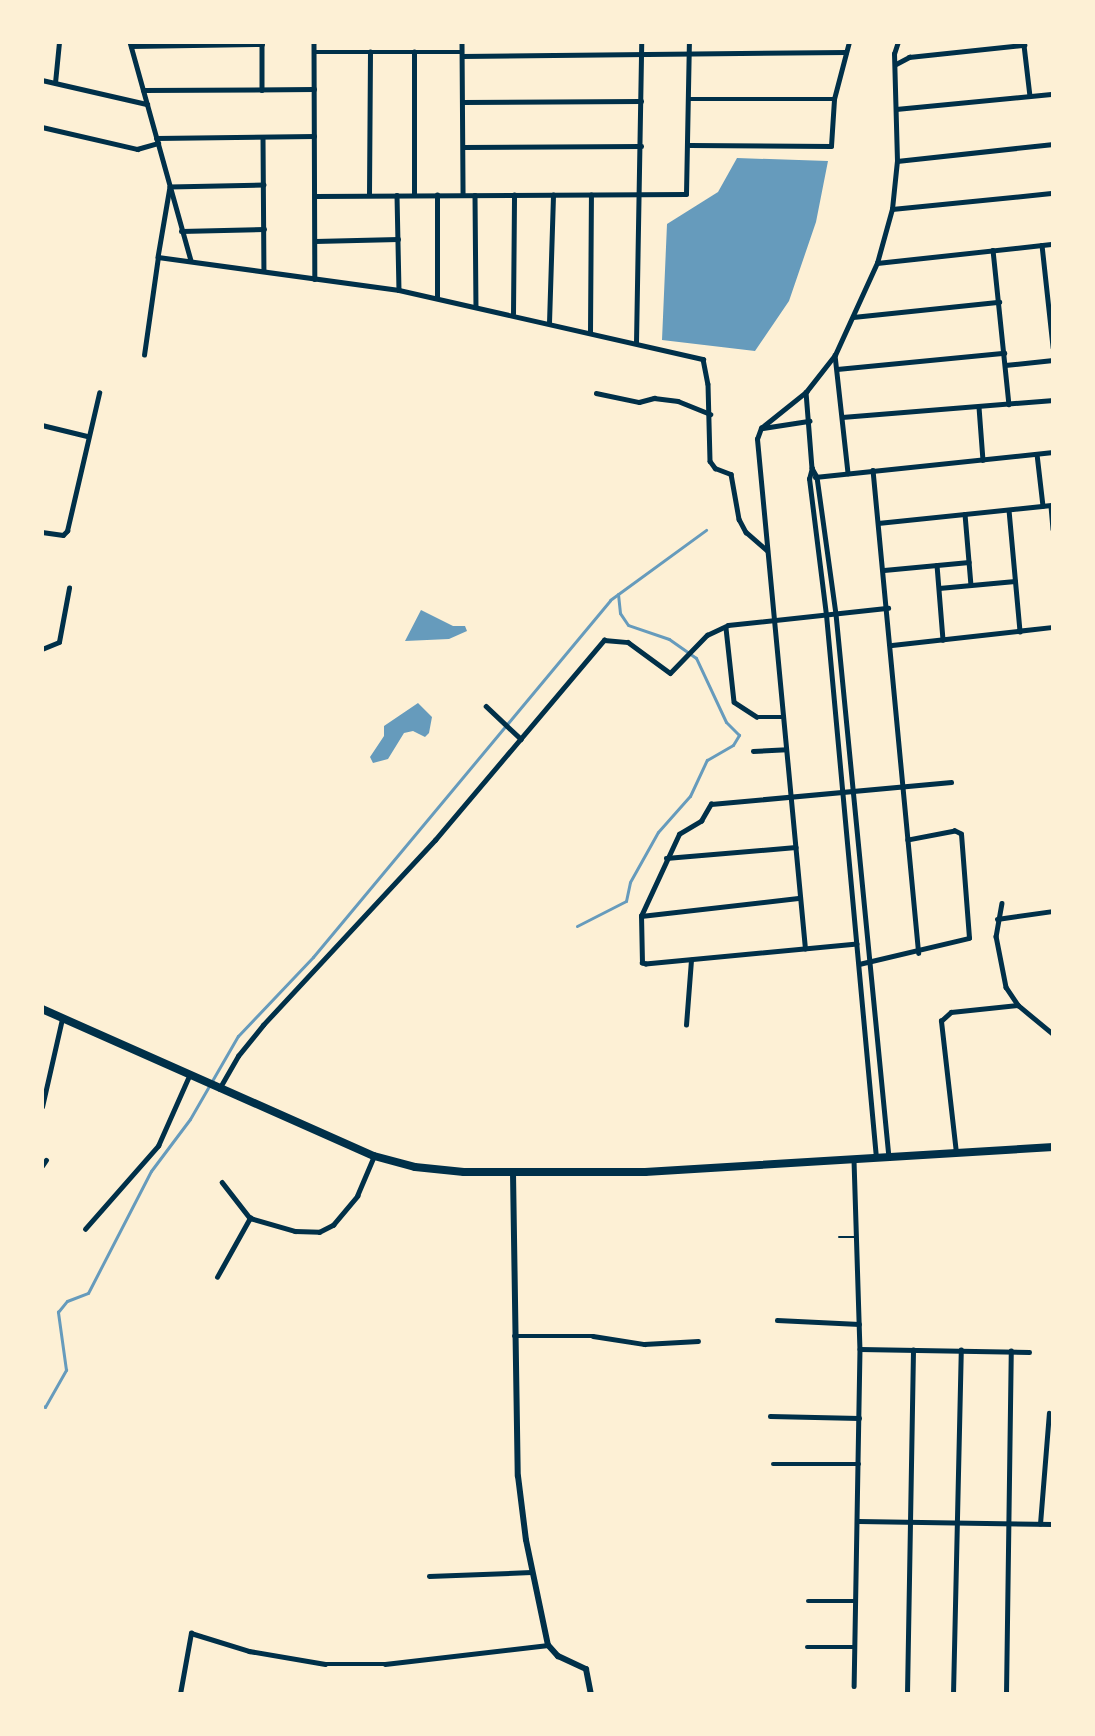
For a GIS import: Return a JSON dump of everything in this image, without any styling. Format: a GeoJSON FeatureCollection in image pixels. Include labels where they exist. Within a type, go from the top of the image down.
{"type":"FeatureCollection","features":[{"type":"Feature","properties":{"kind":"main road"},"geometry":{"type":"LineString","coordinates":[[42,1009],[190,1077],[374,1156],[415,1167],[513,1173],[645,1172],[1053,1147]]}},
{"type":"Feature","properties":{"kind":"street"},"geometry":{"type":"LineString","coordinates":[[55,83],[59,42]]}},
{"type":"Feature","properties":{"kind":"street"},"geometry":{"type":"LineString","coordinates":[[314,42],[315,279]]}},
{"type":"Feature","properties":{"kind":"street"},"geometry":{"type":"LineString","coordinates":[[462,42],[463,195]]}},
{"type":"Feature","properties":{"kind":"street"},"geometry":{"type":"LineString","coordinates":[[636,343],[641,195],[641,42]]}},
{"type":"Feature","properties":{"kind":"street"},"geometry":{"type":"LineString","coordinates":[[315,196],[641,195],[688,192],[689,42]]}},
{"type":"Feature","properties":{"kind":"street"},"geometry":{"type":"LineString","coordinates":[[690,145],[827,148],[832,140],[834,99],[849,42]]}},
{"type":"Feature","properties":{"kind":"street"},"geometry":{"type":"LineString","coordinates":[[805,949],[757,439],[761,428],[806,392],[835,355],[877,263],[892,209],[897,161],[895,67],[898,42]]}},
{"type":"Feature","properties":{"kind":"street"},"geometry":{"type":"LineString","coordinates":[[191,260],[130,44],[262,43],[262,90]]}},
{"type":"Feature","properties":{"kind":"street"},"geometry":{"type":"LineString","coordinates":[[895,67],[900,59],[909,57],[1024,44],[1030,96]]}},
{"type":"Feature","properties":{"kind":"street"},"geometry":{"type":"LineString","coordinates":[[314,52],[641,55],[846,52]]}},
{"type":"Feature","properties":{"kind":"street"},"geometry":{"type":"LineString","coordinates":[[369,195],[370,52]]}},
{"type":"Feature","properties":{"kind":"street"},"geometry":{"type":"LineString","coordinates":[[414,52],[414,195]]}},
{"type":"Feature","properties":{"kind":"street"},"geometry":{"type":"LineString","coordinates":[[42,80],[147,104]]}},
{"type":"Feature","properties":{"kind":"street"},"geometry":{"type":"LineString","coordinates":[[143,90],[314,89]]}},
{"type":"Feature","properties":{"kind":"street"},"geometry":{"type":"LineString","coordinates":[[896,109],[1053,94]]}},
{"type":"Feature","properties":{"kind":"street"},"geometry":{"type":"LineString","coordinates":[[689,99],[834,99]]}},
{"type":"Feature","properties":{"kind":"street"},"geometry":{"type":"LineString","coordinates":[[462,102],[641,101]]}},
{"type":"Feature","properties":{"kind":"street"},"geometry":{"type":"LineString","coordinates":[[42,127],[137,149],[157,140],[314,136]]}},
{"type":"Feature","properties":{"kind":"street"},"geometry":{"type":"LineString","coordinates":[[263,137],[264,271]]}},
{"type":"Feature","properties":{"kind":"street"},"geometry":{"type":"LineString","coordinates":[[897,161],[1053,144]]}},
{"type":"Feature","properties":{"kind":"street"},"geometry":{"type":"LineString","coordinates":[[463,147],[641,146]]}},
{"type":"Feature","properties":{"kind":"street"},"geometry":{"type":"LineString","coordinates":[[170,186],[264,185]]}},
{"type":"Feature","properties":{"kind":"street"},"geometry":{"type":"LineString","coordinates":[[144,356],[170,186]]}},
{"type":"Feature","properties":{"kind":"street"},"geometry":{"type":"LineString","coordinates":[[892,209],[1053,193]]}},
{"type":"Feature","properties":{"kind":"street"},"geometry":{"type":"LineString","coordinates":[[397,195],[399,290]]}},
{"type":"Feature","properties":{"kind":"street"},"geometry":{"type":"LineString","coordinates":[[437,195],[437,298]]}},
{"type":"Feature","properties":{"kind":"street"},"geometry":{"type":"LineString","coordinates":[[475,195],[476,306]]}},
{"type":"Feature","properties":{"kind":"street"},"geometry":{"type":"LineString","coordinates":[[513,314],[514,195]]}},
{"type":"Feature","properties":{"kind":"street"},"geometry":{"type":"LineString","coordinates":[[549,322],[553,195]]}},
{"type":"Feature","properties":{"kind":"street"},"geometry":{"type":"LineString","coordinates":[[590,332],[591,195]]}},
{"type":"Feature","properties":{"kind":"street"},"geometry":{"type":"LineString","coordinates":[[181,231],[264,229]]}},
{"type":"Feature","properties":{"kind":"street"},"geometry":{"type":"LineString","coordinates":[[315,240],[398,239]]}},
{"type":"Feature","properties":{"kind":"street"},"geometry":{"type":"LineString","coordinates":[[877,263],[1053,244]]}},
{"type":"Feature","properties":{"kind":"street"},"geometry":{"type":"LineString","coordinates":[[1042,245],[1053,347]]}},
{"type":"Feature","properties":{"kind":"street"},"geometry":{"type":"LineString","coordinates":[[993,250],[1009,404]]}},
{"type":"Feature","properties":{"kind":"street"},"geometry":{"type":"LineString","coordinates":[[158,257],[399,290],[549,322],[705,361],[710,414],[710,461],[714,468],[731,474],[739,519],[746,532],[767,550]]}},
{"type":"Feature","properties":{"kind":"street"},"geometry":{"type":"LineString","coordinates":[[853,317],[999,302]]}},
{"type":"Feature","properties":{"kind":"street"},"geometry":{"type":"LineString","coordinates":[[837,369],[1004,353]]}},
{"type":"Feature","properties":{"kind":"street"},"geometry":{"type":"LineString","coordinates":[[835,355],[848,473]]}},
{"type":"Feature","properties":{"kind":"street"},"geometry":{"type":"LineString","coordinates":[[1005,365],[1053,360]]}},
{"type":"Feature","properties":{"kind":"street"},"geometry":{"type":"LineString","coordinates":[[806,392],[812,468],[809,478],[826,615],[876,1158]]}},
{"type":"Feature","properties":{"kind":"street"},"geometry":{"type":"LineString","coordinates":[[42,532],[66,533],[87,436],[99,393]]}},
{"type":"Feature","properties":{"kind":"street"},"geometry":{"type":"LineString","coordinates":[[596,393],[639,402],[654,398],[678,401],[710,414]]}},
{"type":"Feature","properties":{"kind":"street"},"geometry":{"type":"LineString","coordinates":[[842,417],[1053,400]]}},
{"type":"Feature","properties":{"kind":"street"},"geometry":{"type":"LineString","coordinates":[[979,407],[983,460]]}},
{"type":"Feature","properties":{"kind":"street"},"geometry":{"type":"LineString","coordinates":[[761,428],[809,422]]}},
{"type":"Feature","properties":{"kind":"street"},"geometry":{"type":"LineString","coordinates":[[42,425],[87,436]]}},
{"type":"Feature","properties":{"kind":"street"},"geometry":{"type":"LineString","coordinates":[[809,478],[1053,453]]}},
{"type":"Feature","properties":{"kind":"street"},"geometry":{"type":"LineString","coordinates":[[1037,454],[1043,506]]}},
{"type":"Feature","properties":{"kind":"street"},"geometry":{"type":"LineString","coordinates":[[812,468],[817,477],[836,614],[889,1157]]}},
{"type":"Feature","properties":{"kind":"street"},"geometry":{"type":"LineString","coordinates":[[873,470],[892,645],[919,953]]}},
{"type":"Feature","properties":{"kind":"street"},"geometry":{"type":"LineString","coordinates":[[878,523],[1052,505],[1053,530]]}},
{"type":"Feature","properties":{"kind":"street"},"geometry":{"type":"LineString","coordinates":[[1008,510],[1020,632]]}},
{"type":"Feature","properties":{"kind":"street"},"geometry":{"type":"LineString","coordinates":[[965,514],[971,585]]}},
{"type":"Feature","properties":{"kind":"street"},"geometry":{"type":"LineString","coordinates":[[884,570],[969,562]]}},
{"type":"Feature","properties":{"kind":"street"},"geometry":{"type":"LineString","coordinates":[[937,565],[944,640]]}},
{"type":"Feature","properties":{"kind":"street"},"geometry":{"type":"LineString","coordinates":[[939,588],[1015,581]]}},
{"type":"Feature","properties":{"kind":"street"},"geometry":{"type":"LineString","coordinates":[[42,649],[59,642],[69,588]]}},
{"type":"Feature","properties":{"kind":"street"},"geometry":{"type":"LineString","coordinates":[[216,1088],[263,1025],[386,896],[604,640],[628,642],[670,673],[707,635],[726,628],[728,625],[888,608]]}},
{"type":"Feature","properties":{"kind":"street"},"geometry":{"type":"LineString","coordinates":[[892,645],[1053,627]]}},
{"type":"Feature","properties":{"kind":"street"},"geometry":{"type":"LineString","coordinates":[[726,628],[734,702],[755,717],[783,717]]}},
{"type":"Feature","properties":{"kind":"street"},"geometry":{"type":"LineString","coordinates":[[486,706],[499,721],[521,739]]}},
{"type":"Feature","properties":{"kind":"street"},"geometry":{"type":"LineString","coordinates":[[753,752],[786,749]]}},
{"type":"Feature","properties":{"kind":"street"},"geometry":{"type":"LineString","coordinates":[[857,944],[642,963],[641,916],[679,834],[701,820],[711,804],[951,782]]}},
{"type":"Feature","properties":{"kind":"street"},"geometry":{"type":"LineString","coordinates":[[859,964],[919,953],[963,942],[969,938],[961,834],[954,831],[908,840]]}},
{"type":"Feature","properties":{"kind":"street"},"geometry":{"type":"LineString","coordinates":[[666,858],[796,847]]}},
{"type":"Feature","properties":{"kind":"street"},"geometry":{"type":"LineString","coordinates":[[641,916],[800,898]]}},
{"type":"Feature","properties":{"kind":"street"},"geometry":{"type":"LineString","coordinates":[[1002,903],[997,919],[1005,981],[1018,1005],[1053,1034]]}},
{"type":"Feature","properties":{"kind":"street"},"geometry":{"type":"LineString","coordinates":[[997,919],[1053,911]]}},
{"type":"Feature","properties":{"kind":"street"},"geometry":{"type":"LineString","coordinates":[[686,1025],[691,960]]}},
{"type":"Feature","properties":{"kind":"street"},"geometry":{"type":"LineString","coordinates":[[956,1153],[941,1021],[951,1012],[1018,1005]]}},
{"type":"Feature","properties":{"kind":"street"},"geometry":{"type":"LineString","coordinates":[[42,1107],[62,1019]]}},
{"type":"Feature","properties":{"kind":"street"},"geometry":{"type":"LineString","coordinates":[[85,1229],[158,1146],[190,1077]]}},
{"type":"Feature","properties":{"kind":"street"},"geometry":{"type":"LineString","coordinates":[[222,1182],[250,1218],[295,1231],[319,1232],[333,1225],[357,1196],[374,1156]]}},
{"type":"Feature","properties":{"kind":"street"},"geometry":{"type":"LineString","coordinates":[[42,1166],[46,1160]]}},
{"type":"Feature","properties":{"kind":"street"},"geometry":{"type":"LineString","coordinates":[[854,1160],[860,1349],[854,1686]]}},
{"type":"Feature","properties":{"kind":"street"},"geometry":{"type":"LineString","coordinates":[[513,1173],[518,1476],[531,1572],[548,1645],[558,1656],[586,1669],[591,1694]]}},
{"type":"Feature","properties":{"kind":"street"},"geometry":{"type":"LineString","coordinates":[[217,1277],[250,1218]]}},
{"type":"Feature","properties":{"kind":"street"},"geometry":{"type":"LineString","coordinates":[[777,1320],[859,1324]]}},
{"type":"Feature","properties":{"kind":"street"},"geometry":{"type":"LineString","coordinates":[[514,1336],[593,1336],[644,1344],[698,1341]]}},
{"type":"Feature","properties":{"kind":"street"},"geometry":{"type":"LineString","coordinates":[[860,1349],[1029,1352]]}},
{"type":"Feature","properties":{"kind":"street"},"geometry":{"type":"LineString","coordinates":[[907,1694],[913,1350]]}},
{"type":"Feature","properties":{"kind":"street"},"geometry":{"type":"LineString","coordinates":[[953,1694],[959,1523],[961,1350]]}},
{"type":"Feature","properties":{"kind":"street"},"geometry":{"type":"LineString","coordinates":[[1006,1694],[1011,1351]]}},
{"type":"Feature","properties":{"kind":"street"},"geometry":{"type":"LineString","coordinates":[[1040,1524],[1049,1413]]}},
{"type":"Feature","properties":{"kind":"street"},"geometry":{"type":"LineString","coordinates":[[770,1416],[859,1418]]}},
{"type":"Feature","properties":{"kind":"street"},"geometry":{"type":"LineString","coordinates":[[773,1464],[859,1464]]}},
{"type":"Feature","properties":{"kind":"street"},"geometry":{"type":"LineString","coordinates":[[858,1521],[1053,1524]]}},
{"type":"Feature","properties":{"kind":"street"},"geometry":{"type":"LineString","coordinates":[[429,1576],[531,1572]]}},
{"type":"Feature","properties":{"kind":"street"},"geometry":{"type":"LineString","coordinates":[[808,1601],[856,1601]]}},
{"type":"Feature","properties":{"kind":"street"},"geometry":{"type":"LineString","coordinates":[[180,1694],[191,1633],[249,1651],[325,1664],[385,1664],[548,1645]]}},
{"type":"Feature","properties":{"kind":"street"},"geometry":{"type":"LineString","coordinates":[[807,1647],[855,1647]]}},
{"type":"Feature","properties":{"kind":"lane"},"geometry":{"type":"LineString","coordinates":[[839,1237],[856,1237]]}},
{"type":"Feature","properties":{"kind":"water"},"geometry":{"type":"Polygon","coordinates":[[[737,158],[828,161],[816,222],[789,301],[755,351],[662,340],[667,224],[718,192],[737,158]]]}},
{"type":"Feature","properties":{"kind":"water"},"geometry":{"type":"Polygon","coordinates":[[[421,610],[453,626],[465,626],[467,631],[449,639],[405,641],[421,610]]]}},
{"type":"Feature","properties":{"kind":"water"},"geometry":{"type":"Polygon","coordinates":[[[418,703],[432,717],[429,733],[425,737],[413,731],[404,733],[388,759],[373,763],[370,757],[384,736],[384,726],[418,703]]]}},
{"type":"Feature","properties":{"kind":"waterway"},"geometry":{"type":"LineString","coordinates":[[42,1406],[45,1407],[66,1370],[58,1312],[67,1301],[88,1293],[151,1171],[190,1119],[238,1036],[313,957],[610,600],[706,530]]}},
{"type":"Feature","properties":{"kind":"waterway"},"geometry":{"type":"LineString","coordinates":[[577,926],[626,901],[630,882],[658,832],[690,796],[707,760],[733,745],[739,735],[726,722],[696,658],[669,639],[628,625],[620,613],[618,594]]}}]}
